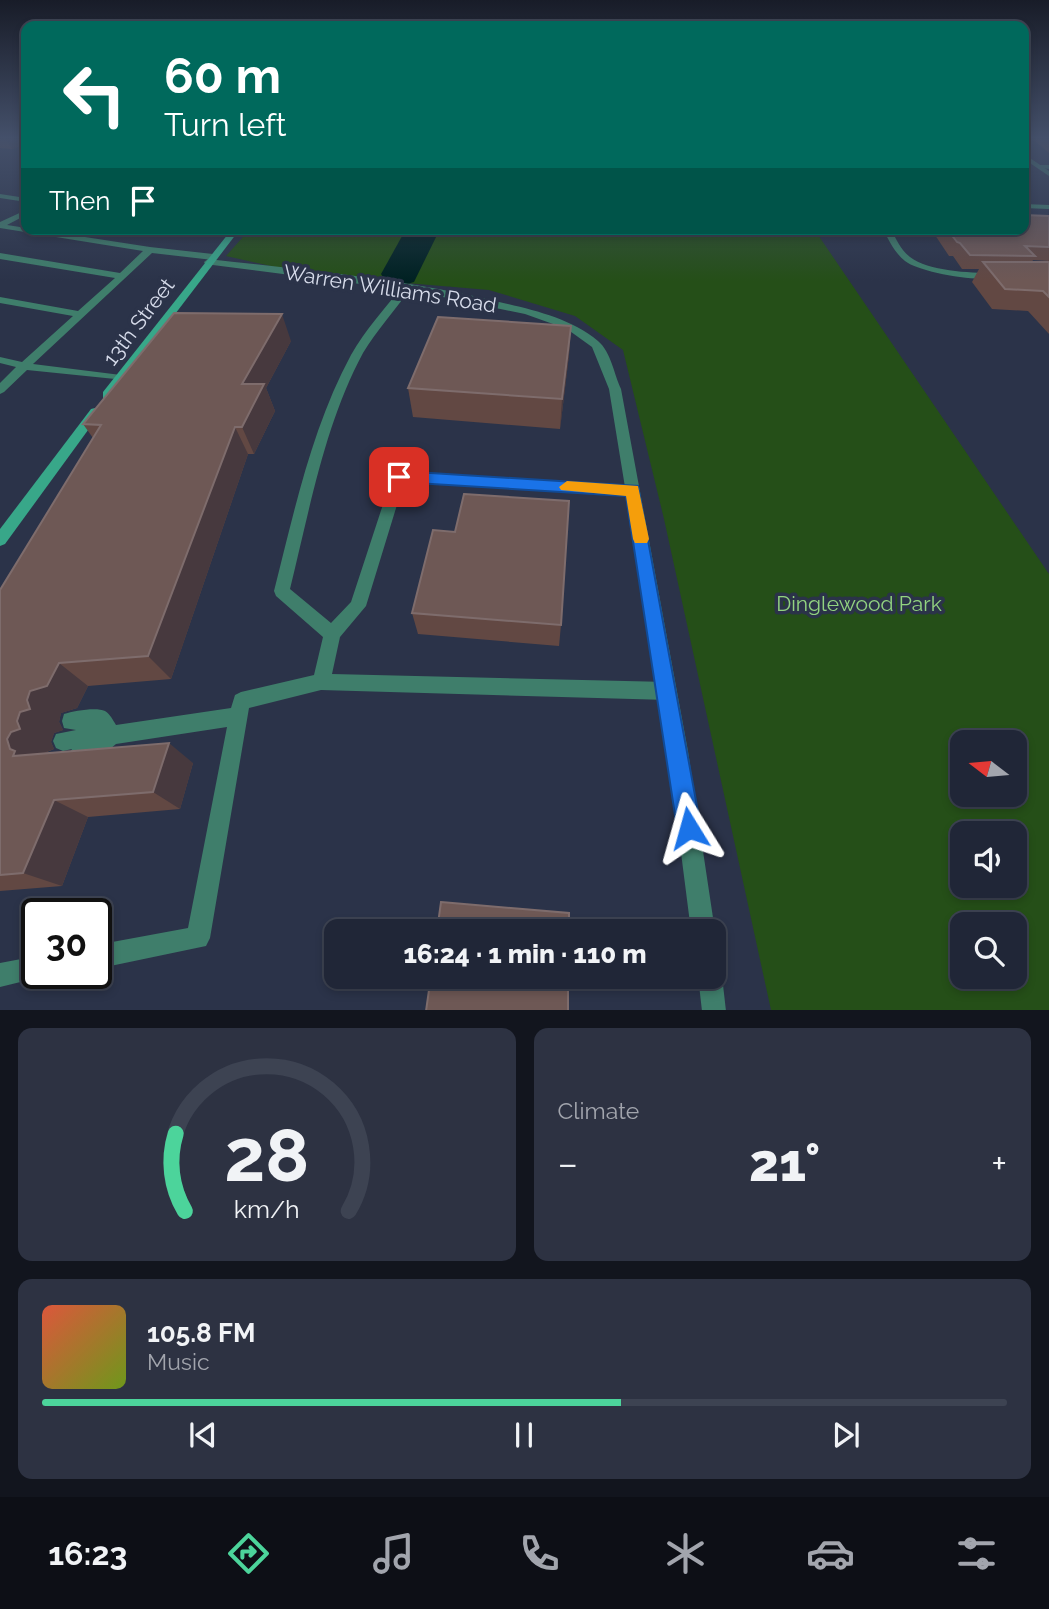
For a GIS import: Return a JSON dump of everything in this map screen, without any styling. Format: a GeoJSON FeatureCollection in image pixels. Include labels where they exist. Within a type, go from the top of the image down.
{"type":"FeatureCollection","features":[{"type":"Feature","properties":{"kind":"main road","name":"13th Street"},"geometry":{"type":"LineString","coordinates":[[0,540],[231,235]]}},
{"type":"Feature","properties":{"kind":"street"},"geometry":{"type":"LineString","coordinates":[[0,197],[21,199]]}},
{"type":"Feature","properties":{"kind":"street"},"geometry":{"type":"LineString","coordinates":[[1029,206],[1049,207]]}},
{"type":"Feature","properties":{"kind":"street"},"geometry":{"type":"LineString","coordinates":[[0,225],[21,214]]}},
{"type":"Feature","properties":{"kind":"street","name":"Warren Williams Road"},"geometry":{"type":"LineString","coordinates":[[0,225],[21,228]]}},
{"type":"Feature","properties":{"kind":"street","name":"Warren Williams Road"},"geometry":{"type":"LineString","coordinates":[[60,235],[479,299],[550,319],[596,345],[615,389],[668,691],[701,919]]}},
{"type":"Feature","properties":{"kind":"street"},"geometry":{"type":"LineString","coordinates":[[890,235],[898,249],[912,263],[971,276],[997,276]]}},
{"type":"Feature","properties":{"kind":"street"},"geometry":{"type":"LineString","coordinates":[[0,390],[150,250]]}},
{"type":"Feature","properties":{"kind":"street"},"geometry":{"type":"LineString","coordinates":[[0,256],[121,276]]}},
{"type":"Feature","properties":{"kind":"street"},"geometry":{"type":"LineString","coordinates":[[332,634],[282,591],[312,466],[352,365],[379,322],[406,288]]}},
{"type":"Feature","properties":{"kind":"street"},"geometry":{"type":"LineString","coordinates":[[0,300],[80,314]]}},
{"type":"Feature","properties":{"kind":"street"},"geometry":{"type":"LineString","coordinates":[[0,360],[24,366],[121,378]]}},
{"type":"Feature","properties":{"kind":"street"},"geometry":{"type":"LineString","coordinates":[[321,682],[332,634],[358,606],[399,477],[633,490]]}},
{"type":"Feature","properties":{"kind":"street"},"geometry":{"type":"LineString","coordinates":[[112,954],[198,938],[241,701],[321,682],[668,691]]}},
{"type":"Feature","properties":{"kind":"street"},"geometry":{"type":"LineString","coordinates":[[63,741],[239,716]]}},
{"type":"Feature","properties":{"kind":"street"},"geometry":{"type":"LineString","coordinates":[[71,721],[101,719],[112,735]]}},
{"type":"Feature","properties":{"kind":"street"},"geometry":{"type":"LineString","coordinates":[[55,760],[86,756],[112,735]]}},
{"type":"Feature","properties":{"kind":"street"},"geometry":{"type":"LineString","coordinates":[[0,975],[21,971]]}},
{"type":"Feature","properties":{"kind":"street"},"geometry":{"type":"LineString","coordinates":[[712,989],[714,1010]]}},
{"type":"Feature","properties":{"kind":"green space","name":"Dinglewood Park"},"geometry":{"type":"Polygon","coordinates":[[[245,235],[818,235],[1049,574],[1049,1010],[771,1010],[664,519],[623,350],[575,316],[489,290],[312,275],[226,256],[245,235]]]}},
{"type":"Feature","properties":{"kind":"building"},"geometry":{"type":"Polygon","coordinates":[[[1029,215],[1049,216],[1049,247],[1025,246],[1035,256],[970,255],[952,235],[1029,235],[1029,215]]]}},
{"type":"Feature","properties":{"kind":"building"},"geometry":{"type":"Polygon","coordinates":[[[983,262],[1049,262],[1049,297],[1043,291],[1005,289],[983,262]]]}},
{"type":"Feature","properties":{"kind":"building"},"geometry":{"type":"Polygon","coordinates":[[[174,313],[282,314],[242,384],[264,384],[242,427],[235,427],[148,656],[59,663],[47,686],[30,691],[27,700],[30,709],[20,712],[17,721],[20,729],[11,732],[7,739],[10,749],[15,751],[13,756],[169,743],[153,792],[54,800],[23,873],[0,875],[0,590],[101,425],[83,424],[174,313]]]}},
{"type":"Feature","properties":{"kind":"building"},"geometry":{"type":"Polygon","coordinates":[[[438,317],[571,326],[562,399],[408,388],[438,317]]]}},
{"type":"Feature","properties":{"kind":"building"},"geometry":{"type":"Polygon","coordinates":[[[464,494],[569,501],[561,625],[412,613],[433,530],[455,532],[464,494]]]}},
{"type":"Feature","properties":{"kind":"building"},"geometry":{"type":"Polygon","coordinates":[[[441,902],[569,913],[569,919],[439,919],[441,902]]]}},
{"type":"Feature","properties":{"kind":"building"},"geometry":{"type":"Polygon","coordinates":[[[429,989],[568,989],[568,1010],[426,1010],[429,989]]]}},
{"type":"Feature","properties":{"kind":"waterway"},"geometry":{"type":"LineString","coordinates":[[400,274],[420,235]]}},
{"type":"Feature","properties":{"kind":"slow traffic"},"geometry":{"type":"LineString","coordinates":[[567,487],[633,490],[641,539]]}},
{"type":"Feature","properties":{"kind":"route"},"geometry":{"type":"LineString","coordinates":[[399,477],[633,490],[689,828]]}}]}
